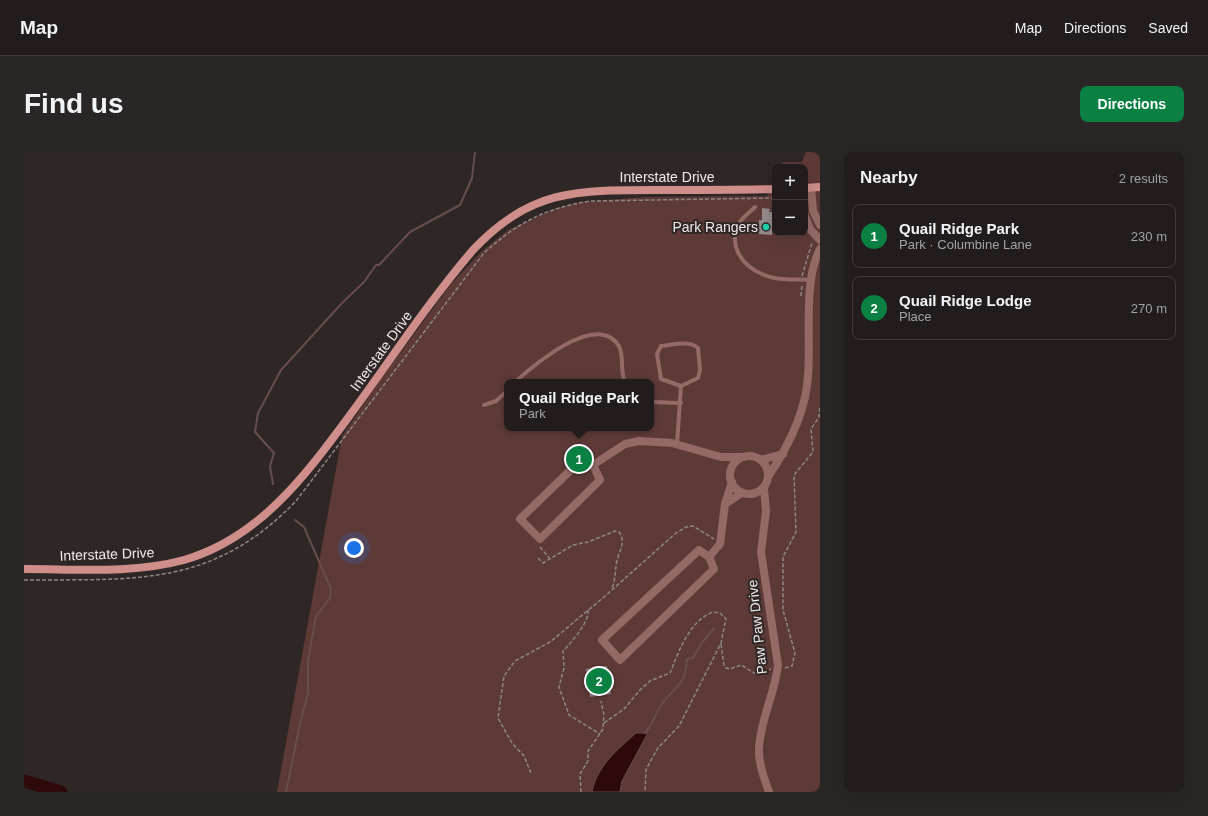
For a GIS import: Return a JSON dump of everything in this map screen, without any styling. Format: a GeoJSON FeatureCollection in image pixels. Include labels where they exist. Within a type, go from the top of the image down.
{"type":"FeatureCollection","features":[{"type":"Feature","properties":{"kind":"main road"},"geometry":{"type":"LineString","coordinates":[[808,188],[820,187]]}},
{"type":"Feature","properties":{"kind":"main road","name":"Interstate Drive"},"geometry":{"type":"LineString","coordinates":[[24,569],[151,567],[199,555],[228,542],[244,531],[271,510],[306,473],[473,250],[498,226],[528,208],[563,195],[588,191],[772,189]]}},
{"type":"Feature","properties":{"kind":"street"},"geometry":{"type":"LineString","coordinates":[[808,188],[813,211],[820,225]]}},
{"type":"Feature","properties":{"kind":"street"},"geometry":{"type":"LineString","coordinates":[[808,224],[810,229],[820,240]]}},
{"type":"Feature","properties":{"kind":"street"},"geometry":{"type":"LineString","coordinates":[[725,504],[742,493],[753,494],[764,488],[768,477],[783,454],[798,416],[805,396],[808,377],[811,280],[814,263],[820,249]]}},
{"type":"Feature","properties":{"kind":"street"},"geometry":{"type":"LineString","coordinates":[[593,465],[600,480],[540,539],[520,519],[578,464],[593,465],[625,444],[653,441],[677,445],[721,457],[750,456],[761,460],[768,470],[768,477]]}},
{"type":"Feature","properties":{"kind":"street"},"geometry":{"type":"LineString","coordinates":[[761,460],[783,454]]}},
{"type":"Feature","properties":{"kind":"street"},"geometry":{"type":"LineString","coordinates":[[709,557],[720,544],[725,504],[732,482],[731,471],[721,457]]}},
{"type":"Feature","properties":{"kind":"street"},"geometry":{"type":"LineString","coordinates":[[731,471],[738,460],[744,457]]}},
{"type":"Feature","properties":{"kind":"street"},"geometry":{"type":"LineString","coordinates":[[732,482],[742,493]]}},
{"type":"Feature","properties":{"kind":"street","name":"Paw Paw Drive"},"geometry":{"type":"LineString","coordinates":[[764,488],[765,522],[761,552],[777,669],[776,680],[764,722],[759,747],[761,770],[769,792]]}},
{"type":"Feature","properties":{"kind":"street"},"geometry":{"type":"LineString","coordinates":[[753,494],[764,504]]}},
{"type":"Feature","properties":{"kind":"street"},"geometry":{"type":"LineString","coordinates":[[699,550],[709,557],[714,569],[620,660],[602,640],[699,550]]}},
{"type":"Feature","properties":{"kind":"lane"},"geometry":{"type":"LineString","coordinates":[[755,207],[740,222],[735,234],[734,245],[745,265],[763,275],[780,278],[811,280]]}},
{"type":"Feature","properties":{"kind":"lane"},"geometry":{"type":"LineString","coordinates":[[519,379],[572,340],[586,335],[602,335],[615,340],[620,348],[625,379]]}},
{"type":"Feature","properties":{"kind":"lane"},"geometry":{"type":"LineString","coordinates":[[687,344],[694,345],[698,348],[700,370],[698,378],[681,386],[661,379],[657,354],[661,346],[687,344]]}},
{"type":"Feature","properties":{"kind":"lane"},"geometry":{"type":"LineString","coordinates":[[677,445],[681,386]]}},
{"type":"Feature","properties":{"kind":"lane"},"geometry":{"type":"LineString","coordinates":[[484,405],[496,401],[504,394]]}},
{"type":"Feature","properties":{"kind":"lane"},"geometry":{"type":"LineString","coordinates":[[654,402],[681,403]]}},
{"type":"Feature","properties":{"kind":"path"},"geometry":{"type":"LineString","coordinates":[[24,580],[150,577],[202,564],[227,554],[253,539],[279,518],[296,501],[484,254],[505,234],[525,222],[567,205],[590,201],[772,198]]}},
{"type":"Feature","properties":{"kind":"path"},"geometry":{"type":"LineString","coordinates":[[721,643],[724,665],[726,668],[730,669],[741,665],[756,674],[792,666],[794,662],[795,653],[784,610],[783,557],[796,532],[794,475],[812,452],[811,429],[820,414],[820,407]]}},
{"type":"Feature","properties":{"kind":"path"},"geometry":{"type":"LineString","coordinates":[[531,773],[524,756],[512,743],[498,718],[504,676],[515,661],[550,642],[612,590],[646,558],[676,533],[686,527],[694,526],[720,544]]}},
{"type":"Feature","properties":{"kind":"path"},"geometry":{"type":"LineString","coordinates":[[538,558],[543,563],[573,545],[594,540],[614,531],[619,532],[623,542],[617,560],[617,575],[612,590]]}},
{"type":"Feature","properties":{"kind":"path"},"geometry":{"type":"LineString","coordinates":[[540,539],[540,548],[550,559]]}},
{"type":"Feature","properties":{"kind":"path"},"geometry":{"type":"LineString","coordinates":[[588,610],[588,617],[584,624],[563,651],[564,668],[559,687],[569,715],[600,734]]}},
{"type":"Feature","properties":{"kind":"path"},"geometry":{"type":"LineString","coordinates":[[604,723],[624,709],[640,690],[650,681],[670,673],[687,635],[697,624],[714,612],[720,613],[726,619],[721,643],[679,726],[658,748],[646,770],[645,792]]}},
{"type":"Feature","properties":{"kind":"path"},"geometry":{"type":"LineString","coordinates":[[581,792],[580,774],[588,761],[588,751],[600,734],[604,723],[604,709],[601,701]]}},
{"type":"Feature","properties":{"kind":"shaded area"},"geometry":{"type":"Polygon","coordinates":[[[806,152],[820,152],[820,792],[277,792],[342,436],[381,379],[451,284],[481,252],[508,230],[557,208],[581,202],[646,197],[767,196],[772,185],[772,236],[808,236],[808,164],[782,164],[783,162],[802,162],[806,152]]]}},
{"type":"Feature","properties":{"kind":"shaded area"},"geometry":{"type":"Polygon","coordinates":[[[636,733],[648,733],[622,781],[620,792],[592,792],[598,774],[603,766],[615,752],[636,733]]]}},
{"type":"Feature","properties":{"kind":"building","name":"Park Rangers"},"geometry":{"type":"Polygon","coordinates":[[[762,208],[770,209],[769,212],[772,212],[772,235],[759,234],[759,220],[762,220],[762,208]]]}},
{"type":"Feature","properties":{"kind":"building"},"geometry":{"type":"Polygon","coordinates":[[[607,666],[611,694],[590,697],[586,669],[607,666]]]}},
{"type":"Feature","properties":{"kind":"waterway"},"geometry":{"type":"LineString","coordinates":[[273,484],[270,466],[274,453],[255,432],[258,413],[281,370],[342,303],[364,282],[376,265],[379,265],[410,232],[460,205],[472,178],[475,152]]}},
{"type":"Feature","properties":{"kind":"waterway"},"geometry":{"type":"LineString","coordinates":[[286,792],[308,693],[308,661],[316,616],[330,598],[331,589],[304,527],[295,520]]}},
{"type":"Feature","properties":{"kind":"waterway"},"geometry":{"type":"LineString","coordinates":[[645,733],[662,704],[682,680],[687,659],[693,658],[701,644],[714,628]]}},
{"type":"Feature","properties":{"kind":"waterway"},"geometry":{"type":"LineString","coordinates":[[24,781],[61,792]]}},
{"type":"Feature","properties":{"kind":"place","name":"Park Rangers"},"geometry":{"type":"Point","coordinates":[766,227]}},
{"type":"Feature","properties":{"kind":"place","name":"Quail Ridge Park"},"geometry":{"type":"Point","coordinates":[579,459]}},
{"type":"Feature","properties":{"kind":"place","name":"Quail Ridge Lodge"},"geometry":{"type":"Point","coordinates":[599,681]}}]}
